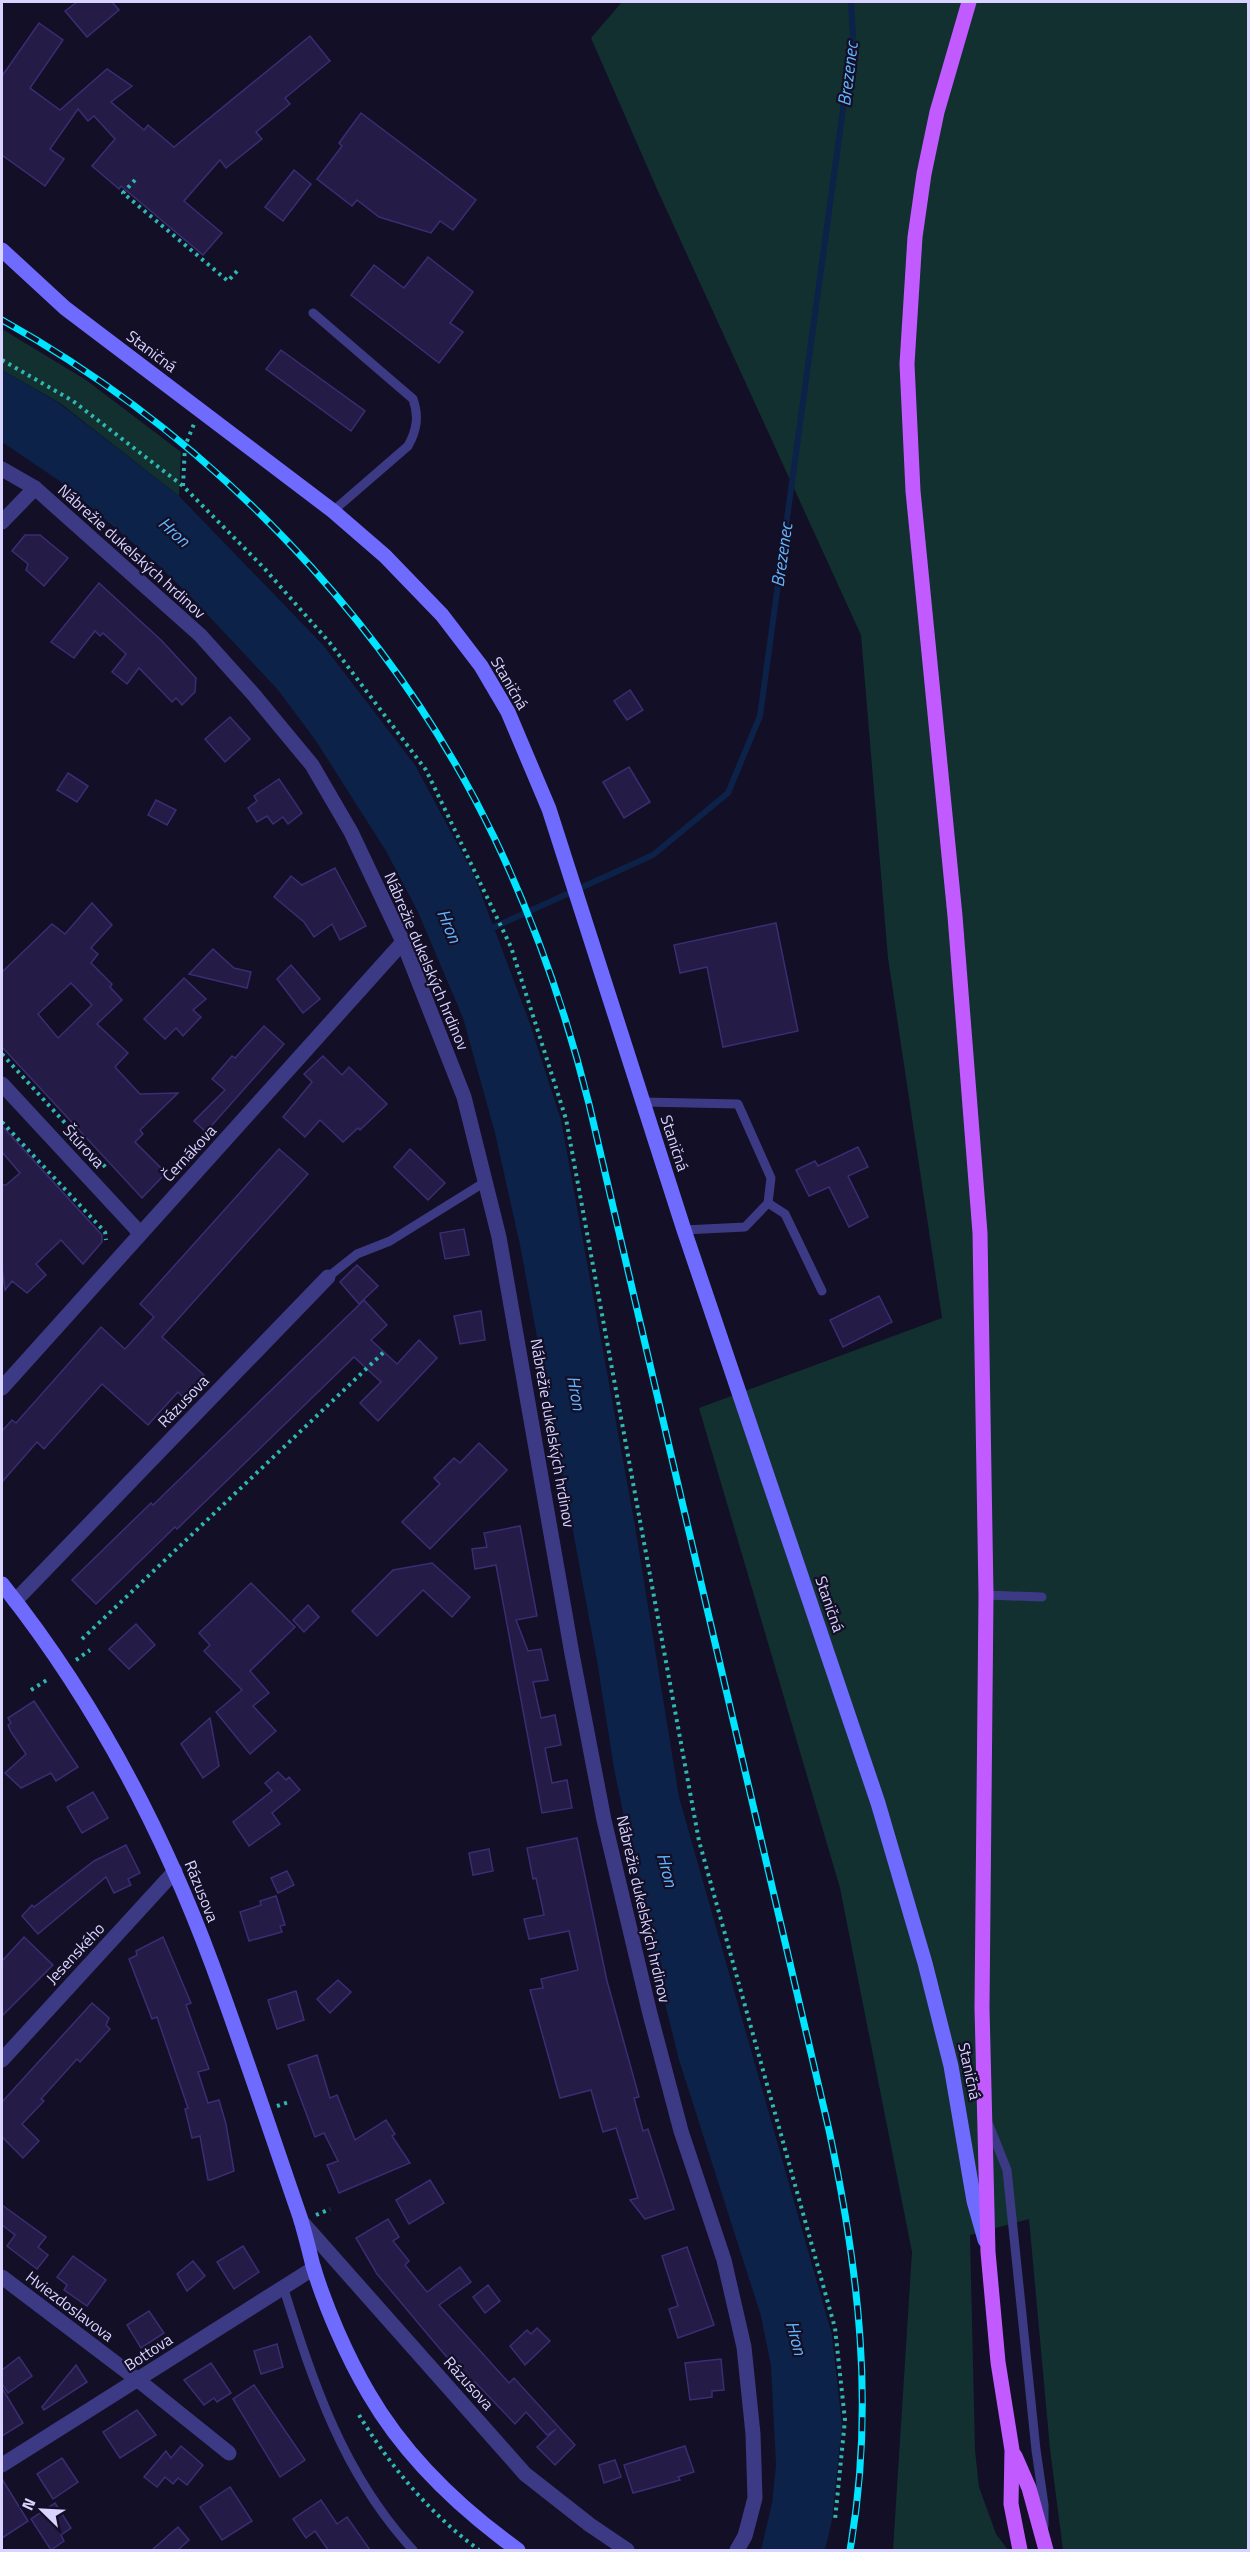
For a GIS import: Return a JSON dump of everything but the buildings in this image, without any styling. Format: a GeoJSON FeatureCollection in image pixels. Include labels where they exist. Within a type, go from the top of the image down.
{"type":"FeatureCollection","features":[{"type":"Feature","properties":{"kind":"main road"},"geometry":{"type":"LineString","coordinates":[[969,2],[937,112],[924,174],[914,248],[907,364],[913,490],[955,916],[975,1163],[982,1311],[986,1595],[982,2008],[988,2252],[998,2362],[1012,2450],[1011,2504],[1020,2550]]}},
{"type":"Feature","properties":{"kind":"main road"},"geometry":{"type":"LineString","coordinates":[[1012,2450],[1029,2488],[1045,2547]]}},
{"type":"Feature","properties":{"kind":"street","name":"Staničná"},"geometry":{"type":"LineString","coordinates":[[2,250],[65,308],[333,510],[386,556],[442,615],[481,666],[508,712],[549,809],[684,1230],[878,1803],[925,1963],[951,2066],[974,2201],[988,2252]]}},
{"type":"Feature","properties":{"kind":"street","name":"Nábrežie dukelských hrdinov"},"geometry":{"type":"LineString","coordinates":[[2,469],[34,488],[200,635],[312,765],[351,832],[403,942],[464,1097],[499,1237],[572,1654],[604,1820],[650,2014],[681,2131],[724,2260],[744,2347],[753,2434],[755,2498],[745,2536],[737,2550]]}},
{"type":"Feature","properties":{"kind":"street"},"geometry":{"type":"LineString","coordinates":[[2,522],[34,488]]}},
{"type":"Feature","properties":{"kind":"street","name":"Černákova"},"geometry":{"type":"LineString","coordinates":[[2,1388],[403,942]]}},
{"type":"Feature","properties":{"kind":"street","name":"Štúrova"},"geometry":{"type":"LineString","coordinates":[[2,1084],[140,1233]]}},
{"type":"Feature","properties":{"kind":"street","name":"Rázusova"},"geometry":{"type":"LineString","coordinates":[[15,1601],[328,1277]]}},
{"type":"Feature","properties":{"kind":"street","name":"Rázusova"},"geometry":{"type":"LineString","coordinates":[[2,1584],[99,1725],[175,1871],[231,2017],[301,2221],[314,2268],[352,2362],[369,2395],[393,2430],[427,2471],[486,2528],[518,2550]]}},
{"type":"Feature","properties":{"kind":"street","name":"Jesenského"},"geometry":{"type":"LineString","coordinates":[[2,2060],[175,1871]]}},
{"type":"Feature","properties":{"kind":"street","name":"Rázusova"},"geometry":{"type":"LineString","coordinates":[[301,2221],[525,2474],[590,2525],[627,2550]]}},
{"type":"Feature","properties":{"kind":"street","name":"Bottova"},"geometry":{"type":"LineString","coordinates":[[2,2465],[314,2268]]}},
{"type":"Feature","properties":{"kind":"street","name":"Hviezdoslavova"},"geometry":{"type":"LineString","coordinates":[[2,2277],[138,2380],[229,2453]]}},
{"type":"Feature","properties":{"kind":"lane"},"geometry":{"type":"LineString","coordinates":[[313,313],[413,399],[417,419],[414,435],[408,446],[333,510]]}},
{"type":"Feature","properties":{"kind":"lane"},"geometry":{"type":"LineString","coordinates":[[643,1102],[738,1104],[771,1178],[768,1203],[746,1227],[684,1230]]}},
{"type":"Feature","properties":{"kind":"lane"},"geometry":{"type":"LineString","coordinates":[[328,1277],[357,1254],[390,1241],[485,1182]]}},
{"type":"Feature","properties":{"kind":"lane"},"geometry":{"type":"LineString","coordinates":[[768,1203],[785,1214],[822,1291]]}},
{"type":"Feature","properties":{"kind":"lane"},"geometry":{"type":"LineString","coordinates":[[986,1595],[1042,1597]]}},
{"type":"Feature","properties":{"kind":"lane"},"geometry":{"type":"LineString","coordinates":[[986,2118],[1007,2170],[1010,2191],[1036,2450],[1044,2505],[1045,2547]]}},
{"type":"Feature","properties":{"kind":"lane"},"geometry":{"type":"LineString","coordinates":[[283,2286],[316,2388],[356,2475],[398,2534],[413,2550]]}},
{"type":"Feature","properties":{"kind":"path"},"geometry":{"type":"LineString","coordinates":[[135,180],[123,193],[228,281],[239,269]]}},
{"type":"Feature","properties":{"kind":"path"},"geometry":{"type":"LineString","coordinates":[[2,360],[73,401],[183,486],[264,568],[330,643],[426,770],[506,937],[566,1119],[699,1841],[835,2328],[845,2420],[835,2520]]}},
{"type":"Feature","properties":{"kind":"path"},"geometry":{"type":"LineString","coordinates":[[183,486],[185,446],[200,410]]}},
{"type":"Feature","properties":{"kind":"path"},"geometry":{"type":"LineString","coordinates":[[2,1053],[112,1174]]}},
{"type":"Feature","properties":{"kind":"path"},"geometry":{"type":"LineString","coordinates":[[2,1122],[105,1232],[106,1240]]}},
{"type":"Feature","properties":{"kind":"path"},"geometry":{"type":"LineString","coordinates":[[82,1640],[386,1350]]}},
{"type":"Feature","properties":{"kind":"path"},"geometry":{"type":"LineString","coordinates":[[281,2105],[289,2102]]}},
{"type":"Feature","properties":{"kind":"green space"},"geometry":{"type":"Polygon","coordinates":[[[622,2],[1248,2],[1248,2550],[1063,2550],[1050,2449],[1029,2219],[970,2235],[975,2450],[979,2487],[996,2534],[1008,2550],[893,2550],[912,2252],[840,1888],[699,1408],[942,1318],[888,958],[861,635],[657,189],[591,38],[622,2]]]}},
{"type":"Feature","properties":{"kind":"green space"},"geometry":{"type":"Polygon","coordinates":[[[2,329],[86,380],[181,452],[179,496],[60,403],[2,370],[2,329]]]}},
{"type":"Feature","properties":{"kind":"water","name":"Hron"},"geometry":{"type":"Polygon","coordinates":[[[2,370],[59,403],[179,496],[323,645],[415,765],[474,875],[529,1021],[561,1120],[635,1526],[679,1797],[832,2335],[842,2425],[832,2520],[825,2550],[761,2550],[772,2503],[776,2465],[771,2366],[761,2316],[679,2060],[645,1922],[614,1768],[597,1661],[520,1245],[495,1133],[463,1018],[418,912],[386,851],[316,741],[278,690],[154,561],[61,482],[2,442],[2,370]]]}},
{"type":"Feature","properties":{"kind":"waterway","name":"Brezenec"},"geometry":{"type":"LineString","coordinates":[[488,930],[653,855],[728,793],[760,716],[853,36],[851,2]]}},
{"type":"Feature","properties":{"kind":"railway"},"geometry":{"type":"LineString","coordinates":[[2,320],[79,367],[152,419],[222,478],[287,541],[347,609],[403,681],[452,758],[494,837],[536,935],[560,1002],[589,1104],[840,2183],[855,2287],[862,2391],[858,2497],[850,2550]]}}]}
